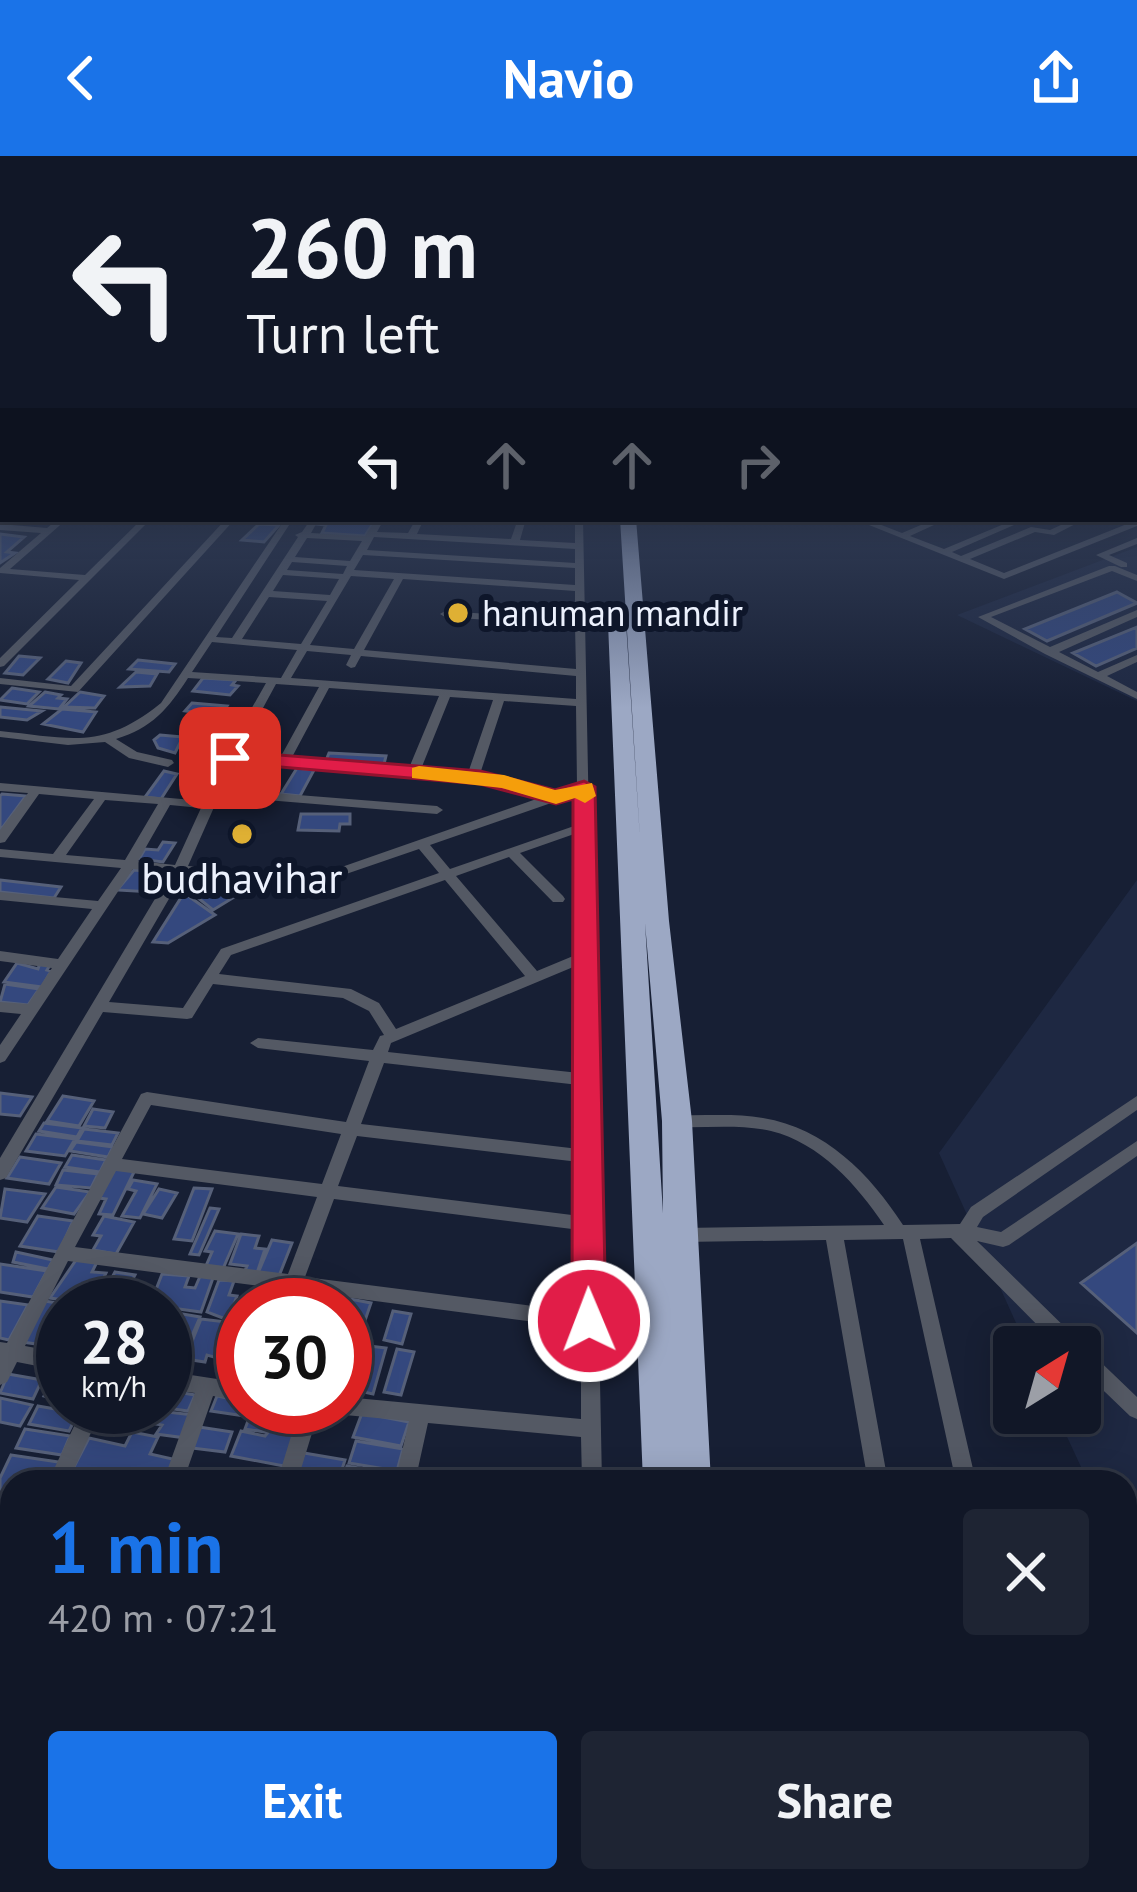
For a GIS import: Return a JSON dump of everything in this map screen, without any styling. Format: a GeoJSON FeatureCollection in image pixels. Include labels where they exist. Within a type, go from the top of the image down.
{"type":"FeatureCollection","features":[{"type":"Feature","properties":{"kind":"highway"},"geometry":{"type":"LineString","coordinates":[[624,546],[661,1470]]}},
{"type":"Feature","properties":{"kind":"highway"},"geometry":{"type":"LineString","coordinates":[[625,546],[677,1121],[692,1470]]}},
{"type":"Feature","properties":{"kind":"street"},"geometry":{"type":"LineString","coordinates":[[1,572],[31,546]]}},
{"type":"Feature","properties":{"kind":"street"},"geometry":{"type":"LineString","coordinates":[[0,664],[120,546]]}},
{"type":"Feature","properties":{"kind":"street"},"geometry":{"type":"LineString","coordinates":[[0,681],[74,690],[205,546]]}},
{"type":"Feature","properties":{"kind":"street"},"geometry":{"type":"LineString","coordinates":[[0,734],[109,740],[141,728],[165,705],[271,546]]}},
{"type":"Feature","properties":{"kind":"street"},"geometry":{"type":"LineString","coordinates":[[235,642],[297,546]]}},
{"type":"Feature","properties":{"kind":"street"},"geometry":{"type":"LineString","coordinates":[[0,1174],[180,869],[230,758],[304,649],[365,546]]}},
{"type":"Feature","properties":{"kind":"street"},"geometry":{"type":"LineString","coordinates":[[579,546],[592,1470]]}},
{"type":"Feature","properties":{"kind":"street"},"geometry":{"type":"LineString","coordinates":[[929,546],[1004,576],[1079,546]]}},
{"type":"Feature","properties":{"kind":"street"},"geometry":{"type":"LineString","coordinates":[[945,552],[959,546]]}},
{"type":"Feature","properties":{"kind":"street"},"geometry":{"type":"LineString","coordinates":[[962,559],[993,546]]}},
{"type":"Feature","properties":{"kind":"street"},"geometry":{"type":"LineString","coordinates":[[1126,546],[1101,555],[1126,566],[1135,577]]}},
{"type":"Feature","properties":{"kind":"street"},"geometry":{"type":"LineString","coordinates":[[289,559],[400,575],[580,588]]}},
{"type":"Feature","properties":{"kind":"street"},"geometry":{"type":"LineString","coordinates":[[280,572],[581,566]]}},
{"type":"Feature","properties":{"kind":"street"},"geometry":{"type":"LineString","coordinates":[[1135,577],[1112,568],[983,617],[1137,696]]}},
{"type":"Feature","properties":{"kind":"street"},"geometry":{"type":"LineString","coordinates":[[1,572],[88,578]]}},
{"type":"Feature","properties":{"kind":"street"},"geometry":{"type":"LineString","coordinates":[[354,659],[400,575]]}},
{"type":"Feature","properties":{"kind":"street"},"geometry":{"type":"LineString","coordinates":[[266,594],[334,598]]}},
{"type":"Feature","properties":{"kind":"street"},"geometry":{"type":"LineString","coordinates":[[1049,652],[1137,613]]}},
{"type":"Feature","properties":{"kind":"street"},"geometry":{"type":"LineString","coordinates":[[445,614],[580,623]]}},
{"type":"Feature","properties":{"kind":"street"},"geometry":{"type":"LineString","coordinates":[[208,639],[354,659],[581,673]]}},
{"type":"Feature","properties":{"kind":"street"},"geometry":{"type":"LineString","coordinates":[[1098,676],[1137,658]]}},
{"type":"Feature","properties":{"kind":"street"},"geometry":{"type":"LineString","coordinates":[[185,675],[582,703]]}},
{"type":"Feature","properties":{"kind":"street"},"geometry":{"type":"LineString","coordinates":[[283,762],[326,684]]}},
{"type":"Feature","properties":{"kind":"street"},"geometry":{"type":"LineString","coordinates":[[414,772],[446,693]]}},
{"type":"Feature","properties":{"kind":"street"},"geometry":{"type":"LineString","coordinates":[[473,777],[500,697]]}},
{"type":"Feature","properties":{"kind":"street"},"geometry":{"type":"LineString","coordinates":[[109,740],[134,755],[168,763]]}},
{"type":"Feature","properties":{"kind":"street"},"geometry":{"type":"LineString","coordinates":[[230,758],[473,777],[556,797]]}},
{"type":"Feature","properties":{"kind":"street"},"geometry":{"type":"LineString","coordinates":[[0,787],[166,801],[211,798],[437,810]]}},
{"type":"Feature","properties":{"kind":"street"},"geometry":{"type":"LineString","coordinates":[[0,853],[314,881],[584,787]]}},
{"type":"Feature","properties":{"kind":"street"},"geometry":{"type":"LineString","coordinates":[[0,839],[36,790]]}},
{"type":"Feature","properties":{"kind":"street"},"geometry":{"type":"LineString","coordinates":[[57,858],[102,796]]}},
{"type":"Feature","properties":{"kind":"street"},"geometry":{"type":"LineString","coordinates":[[0,1057],[129,865],[166,801]]}},
{"type":"Feature","properties":{"kind":"street"},"geometry":{"type":"LineString","coordinates":[[99,1006],[185,1015],[226,952],[585,826]]}},
{"type":"Feature","properties":{"kind":"street"},"geometry":{"type":"LineString","coordinates":[[422,844],[535,978]]}},
{"type":"Feature","properties":{"kind":"street"},"geometry":{"type":"LineString","coordinates":[[512,852],[558,899]]}},
{"type":"Feature","properties":{"kind":"street"},"geometry":{"type":"LineString","coordinates":[[0,896],[101,906]]}},
{"type":"Feature","properties":{"kind":"street"},"geometry":{"type":"LineString","coordinates":[[0,956],[59,964]]}},
{"type":"Feature","properties":{"kind":"street"},"geometry":{"type":"LineString","coordinates":[[294,1278],[391,1034],[584,957]]}},
{"type":"Feature","properties":{"kind":"street"},"geometry":{"type":"LineString","coordinates":[[208,978],[346,993],[374,1007],[391,1034]]}},
{"type":"Feature","properties":{"kind":"street"},"geometry":{"type":"LineString","coordinates":[[0,1007],[31,1010]]}},
{"type":"Feature","properties":{"kind":"street"},"geometry":{"type":"LineString","coordinates":[[258,1042],[586,1080]]}},
{"type":"Feature","properties":{"kind":"street"},"geometry":{"type":"LineString","coordinates":[[0,1376],[6,1350],[147,1098],[350,1129],[587,1156]]}},
{"type":"Feature","properties":{"kind":"street"},"geometry":{"type":"LineString","coordinates":[[960,1231],[977,1212],[1137,1102]]}},
{"type":"Feature","properties":{"kind":"street"},"geometry":{"type":"LineString","coordinates":[[677,1121],[779,1127],[820,1148],[873,1192],[904,1232],[963,1470]]}},
{"type":"Feature","properties":{"kind":"street"},"geometry":{"type":"LineString","coordinates":[[680,1235],[960,1231],[1003,1240],[1137,1147]]}},
{"type":"Feature","properties":{"kind":"street"},"geometry":{"type":"LineString","coordinates":[[111,1164],[588,1224]]}},
{"type":"Feature","properties":{"kind":"street"},"geometry":{"type":"LineString","coordinates":[[960,1231],[1052,1326]]}},
{"type":"Feature","properties":{"kind":"street"},"geometry":{"type":"LineString","coordinates":[[834,1233],[876,1470]]}},
{"type":"Feature","properties":{"kind":"street"},"geometry":{"type":"LineString","coordinates":[[63,1253],[261,1278]]}},
{"type":"Feature","properties":{"kind":"street"},"geometry":{"type":"LineString","coordinates":[[372,1292],[589,1321]]}},
{"type":"Feature","properties":{"kind":"street"},"geometry":{"type":"LineString","coordinates":[[6,1350],[36,1356]]}},
{"type":"Feature","properties":{"kind":"street"},"geometry":{"type":"LineString","coordinates":[[1101,1375],[1137,1410]]}},
{"type":"Feature","properties":{"kind":"street"},"geometry":{"type":"LineString","coordinates":[[192,1384],[216,1388]]}},
{"type":"Feature","properties":{"kind":"street"},"geometry":{"type":"LineString","coordinates":[[177,1470],[207,1387]]}},
{"type":"Feature","properties":{"kind":"street"},"geometry":{"type":"LineString","coordinates":[[372,1410],[591,1429]]}},
{"type":"Feature","properties":{"kind":"street"},"geometry":{"type":"LineString","coordinates":[[408,1470],[419,1416]]}},
{"type":"Feature","properties":{"kind":"street"},"geometry":{"type":"LineString","coordinates":[[64,1470],[80,1434]]}},
{"type":"Feature","properties":{"kind":"street"},"geometry":{"type":"LineString","coordinates":[[291,1470],[302,1434]]}},
{"type":"Feature","properties":{"kind":"shaded area"},"geometry":{"type":"Polygon","coordinates":[[[1137,547],[1137,701],[957,615],[1137,547]]]}},
{"type":"Feature","properties":{"kind":"shaded area"},"geometry":{"type":"Polygon","coordinates":[[[1137,880],[1137,1470],[1082,1470],[1066,1434],[1101,1434],[1101,1326],[1017,1326],[939,1153],[1137,880]]]}},
{"type":"Feature","properties":{"kind":"building"},"geometry":{"type":"Polygon","coordinates":[[[0,546],[14,546],[7,552],[15,553],[0,563],[0,546]]]}},
{"type":"Feature","properties":{"kind":"building"},"geometry":{"type":"Polygon","coordinates":[[[1117,592],[1137,603],[1047,641],[1025,629],[1117,592]]]}},
{"type":"Feature","properties":{"kind":"building"},"geometry":{"type":"Polygon","coordinates":[[[1137,627],[1137,648],[1096,666],[1073,653],[1137,627]]]}},
{"type":"Feature","properties":{"kind":"building"},"geometry":{"type":"Polygon","coordinates":[[[19,656],[40,658],[23,675],[5,673],[19,656]]]}},
{"type":"Feature","properties":{"kind":"building"},"geometry":{"type":"Polygon","coordinates":[[[138,660],[175,664],[169,672],[129,669],[138,660]]]}},
{"type":"Feature","properties":{"kind":"building"},"geometry":{"type":"Polygon","coordinates":[[[66,661],[81,663],[68,683],[48,679],[66,661]]]}},
{"type":"Feature","properties":{"kind":"building"},"geometry":{"type":"Polygon","coordinates":[[[136,672],[157,674],[150,686],[120,687],[136,672]]]}},
{"type":"Feature","properties":{"kind":"building"},"geometry":{"type":"Polygon","coordinates":[[[203,678],[236,680],[232,685],[238,686],[230,695],[193,691],[203,678]]]}},
{"type":"Feature","properties":{"kind":"building"},"geometry":{"type":"Polygon","coordinates":[[[12,688],[39,692],[27,704],[0,700],[12,688]]]}},
{"type":"Feature","properties":{"kind":"building"},"geometry":{"type":"Polygon","coordinates":[[[45,692],[67,699],[59,709],[29,706],[45,692]]]}},
{"type":"Feature","properties":{"kind":"building"},"geometry":{"type":"Polygon","coordinates":[[[80,692],[104,696],[95,708],[64,707],[80,692]]]}},
{"type":"Feature","properties":{"kind":"building"},"geometry":{"type":"Polygon","coordinates":[[[192,703],[227,706],[220,716],[185,711],[192,703]]]}},
{"type":"Feature","properties":{"kind":"building"},"geometry":{"type":"Polygon","coordinates":[[[0,707],[42,711],[27,720],[0,717],[0,707]]]}},
{"type":"Feature","properties":{"kind":"building"},"geometry":{"type":"Polygon","coordinates":[[[62,709],[96,712],[83,732],[43,724],[62,709]]]}},
{"type":"Feature","properties":{"kind":"building"},"geometry":{"type":"Polygon","coordinates":[[[160,735],[183,737],[175,753],[158,748],[154,740],[160,735]]]}},
{"type":"Feature","properties":{"kind":"building"},"geometry":{"type":"Polygon","coordinates":[[[329,753],[386,756],[383,768],[325,763],[329,753]]]}},
{"type":"Feature","properties":{"kind":"building"},"geometry":{"type":"Polygon","coordinates":[[[297,768],[314,770],[300,796],[281,794],[297,768]]]}},
{"type":"Feature","properties":{"kind":"building"},"geometry":{"type":"Polygon","coordinates":[[[164,771],[177,774],[161,799],[145,797],[164,771]]]}},
{"type":"Feature","properties":{"kind":"building"},"geometry":{"type":"Polygon","coordinates":[[[0,796],[26,796],[0,831],[0,796]]]}},
{"type":"Feature","properties":{"kind":"building"},"geometry":{"type":"Polygon","coordinates":[[[301,814],[350,814],[350,824],[340,824],[339,831],[298,830],[301,814]]]}},
{"type":"Feature","properties":{"kind":"building"},"geometry":{"type":"Polygon","coordinates":[[[163,842],[175,843],[163,862],[139,859],[145,849],[158,850],[163,842]]]}},
{"type":"Feature","properties":{"kind":"building"},"geometry":{"type":"Polygon","coordinates":[[[134,870],[163,873],[152,892],[117,890],[134,870]]]}},
{"type":"Feature","properties":{"kind":"building"},"geometry":{"type":"Polygon","coordinates":[[[203,875],[236,896],[213,910],[182,885],[203,875]]]}},
{"type":"Feature","properties":{"kind":"building"},"geometry":{"type":"Polygon","coordinates":[[[0,880],[61,887],[54,898],[0,892],[0,880]]]}},
{"type":"Feature","properties":{"kind":"building"},"geometry":{"type":"Polygon","coordinates":[[[184,893],[215,915],[168,943],[153,942],[184,893]]]}},
{"type":"Feature","properties":{"kind":"building"},"geometry":{"type":"Polygon","coordinates":[[[17,963],[38,969],[40,963],[50,965],[47,970],[51,971],[42,987],[4,982],[17,963]]]}},
{"type":"Feature","properties":{"kind":"building"},"geometry":{"type":"Polygon","coordinates":[[[5,984],[39,989],[28,1005],[0,1002],[5,984]]]}},
{"type":"Feature","properties":{"kind":"building"},"geometry":{"type":"Polygon","coordinates":[[[0,1093],[32,1097],[20,1116],[0,1114],[0,1093]]]}},
{"type":"Feature","properties":{"kind":"building"},"geometry":{"type":"Polygon","coordinates":[[[63,1096],[94,1101],[79,1126],[47,1121],[63,1096]]]}},
{"type":"Feature","properties":{"kind":"building"},"geometry":{"type":"Polygon","coordinates":[[[93,1109],[113,1112],[105,1128],[84,1126],[93,1109]]]}},
{"type":"Feature","properties":{"kind":"building"},"geometry":{"type":"Polygon","coordinates":[[[44,1123],[82,1128],[77,1137],[39,1131],[44,1123]]]}},
{"type":"Feature","properties":{"kind":"building"},"geometry":{"type":"Polygon","coordinates":[[[84,1129],[118,1133],[112,1145],[77,1141],[84,1129]]]}},
{"type":"Feature","properties":{"kind":"building"},"geometry":{"type":"Polygon","coordinates":[[[36,1134],[75,1139],[65,1156],[26,1151],[36,1134]]]}},
{"type":"Feature","properties":{"kind":"building"},"geometry":{"type":"Polygon","coordinates":[[[76,1142],[113,1147],[108,1157],[70,1151],[76,1142]]]}},
{"type":"Feature","properties":{"kind":"building"},"geometry":{"type":"Polygon","coordinates":[[[72,1155],[106,1160],[100,1172],[65,1167],[72,1155]]]}},
{"type":"Feature","properties":{"kind":"building"},"geometry":{"type":"Polygon","coordinates":[[[20,1157],[61,1163],[49,1184],[7,1178],[20,1157]]]}},
{"type":"Feature","properties":{"kind":"building"},"geometry":{"type":"Polygon","coordinates":[[[114,1168],[135,1170],[113,1215],[99,1214],[106,1199],[99,1198],[114,1168]]]}},
{"type":"Feature","properties":{"kind":"building"},"geometry":{"type":"Polygon","coordinates":[[[63,1170],[98,1174],[91,1188],[56,1185],[63,1170]]]}},
{"type":"Feature","properties":{"kind":"building"},"geometry":{"type":"Polygon","coordinates":[[[133,1180],[157,1184],[140,1218],[122,1216],[136,1191],[128,1189],[133,1180]]]}},
{"type":"Feature","properties":{"kind":"building"},"geometry":{"type":"Polygon","coordinates":[[[56,1187],[90,1192],[74,1214],[42,1208],[56,1187]]]}},
{"type":"Feature","properties":{"kind":"building"},"geometry":{"type":"Polygon","coordinates":[[[194,1188],[212,1189],[192,1241],[174,1239],[194,1188]]]}},
{"type":"Feature","properties":{"kind":"building"},"geometry":{"type":"Polygon","coordinates":[[[5,1189],[45,1194],[27,1222],[0,1218],[5,1189]]]}},
{"type":"Feature","properties":{"kind":"building"},"geometry":{"type":"Polygon","coordinates":[[[159,1189],[177,1193],[162,1218],[143,1214],[159,1189]]]}},
{"type":"Feature","properties":{"kind":"building"},"geometry":{"type":"Polygon","coordinates":[[[210,1208],[219,1209],[199,1255],[190,1254],[210,1208]]]}},
{"type":"Feature","properties":{"kind":"building"},"geometry":{"type":"Polygon","coordinates":[[[38,1216],[73,1221],[59,1252],[20,1246],[38,1216]]]}},
{"type":"Feature","properties":{"kind":"building"},"geometry":{"type":"Polygon","coordinates":[[[104,1216],[134,1222],[116,1254],[93,1250],[101,1236],[93,1235],[104,1216]]]}},
{"type":"Feature","properties":{"kind":"building"},"geometry":{"type":"Polygon","coordinates":[[[215,1231],[238,1234],[222,1271],[205,1268],[212,1252],[205,1251],[215,1231]]]}},
{"type":"Feature","properties":{"kind":"building"},"geometry":{"type":"Polygon","coordinates":[[[241,1234],[259,1236],[255,1248],[265,1249],[256,1276],[243,1275],[247,1266],[230,1264],[241,1234]]]}},
{"type":"Feature","properties":{"kind":"building"},"geometry":{"type":"Polygon","coordinates":[[[272,1240],[292,1243],[279,1276],[258,1273],[272,1240]]]}},
{"type":"Feature","properties":{"kind":"building"},"geometry":{"type":"Polygon","coordinates":[[[1137,1243],[1137,1333],[1081,1283],[1137,1243]]]}},
{"type":"Feature","properties":{"kind":"building"},"geometry":{"type":"Polygon","coordinates":[[[16,1252],[53,1260],[48,1269],[13,1262],[16,1252]]]}},
{"type":"Feature","properties":{"kind":"building"},"geometry":{"type":"Polygon","coordinates":[[[76,1260],[97,1262],[92,1272],[106,1273],[104,1278],[64,1278],[76,1260]]]}},
{"type":"Feature","properties":{"kind":"building"},"geometry":{"type":"Polygon","coordinates":[[[0,1264],[47,1271],[43,1278],[36,1278],[33,1297],[0,1292],[0,1264]]]}},
{"type":"Feature","properties":{"kind":"building"},"geometry":{"type":"Polygon","coordinates":[[[115,1272],[135,1275],[133,1278],[112,1278],[115,1272]]]}},
{"type":"Feature","properties":{"kind":"building"},"geometry":{"type":"Polygon","coordinates":[[[201,1274],[214,1275],[201,1312],[192,1311],[192,1288],[201,1274]]]}},
{"type":"Feature","properties":{"kind":"building"},"geometry":{"type":"Polygon","coordinates":[[[216,1288],[216,1315],[207,1312],[216,1288]]]}},
{"type":"Feature","properties":{"kind":"building"},"geometry":{"type":"Polygon","coordinates":[[[0,1301],[28,1305],[9,1340],[0,1338],[0,1301]]]}},
{"type":"Feature","properties":{"kind":"building"},"geometry":{"type":"Polygon","coordinates":[[[393,1311],[411,1314],[402,1344],[384,1340],[393,1311]]]}},
{"type":"Feature","properties":{"kind":"building"},"geometry":{"type":"Polygon","coordinates":[[[36,1316],[36,1344],[22,1342],[36,1316]]]}},
{"type":"Feature","properties":{"kind":"building"},"geometry":{"type":"Polygon","coordinates":[[[201,1319],[216,1321],[216,1358],[192,1360],[192,1342],[201,1319]]]}},
{"type":"Feature","properties":{"kind":"building"},"geometry":{"type":"Polygon","coordinates":[[[372,1346],[386,1348],[373,1394],[372,1346]]]}},
{"type":"Feature","properties":{"kind":"building"},"geometry":{"type":"Polygon","coordinates":[[[397,1349],[414,1352],[401,1395],[384,1392],[397,1349]]]}},
{"type":"Feature","properties":{"kind":"building"},"geometry":{"type":"Polygon","coordinates":[[[8,1374],[36,1379],[33,1399],[0,1393],[8,1374]]]}},
{"type":"Feature","properties":{"kind":"building"},"geometry":{"type":"Polygon","coordinates":[[[0,1398],[32,1405],[20,1426],[0,1422],[0,1398]]]}},
{"type":"Feature","properties":{"kind":"building"},"geometry":{"type":"Polygon","coordinates":[[[372,1415],[409,1422],[401,1446],[353,1437],[372,1434],[372,1415]]]}},
{"type":"Feature","properties":{"kind":"building"},"geometry":{"type":"Polygon","coordinates":[[[199,1427],[231,1434],[225,1452],[192,1448],[199,1427]]]}},
{"type":"Feature","properties":{"kind":"building"},"geometry":{"type":"Polygon","coordinates":[[[25,1429],[70,1436],[62,1455],[16,1448],[25,1429]]]}},
{"type":"Feature","properties":{"kind":"building"},"geometry":{"type":"Polygon","coordinates":[[[131,1434],[158,1437],[150,1454],[177,1460],[172,1470],[72,1470],[89,1438],[125,1446],[131,1434]]]}},
{"type":"Feature","properties":{"kind":"building"},"geometry":{"type":"Polygon","coordinates":[[[240,1434],[296,1435],[284,1466],[231,1456],[240,1434]]]}},
{"type":"Feature","properties":{"kind":"building"},"geometry":{"type":"Polygon","coordinates":[[[356,1441],[403,1449],[397,1470],[349,1463],[356,1441]]]}},
{"type":"Feature","properties":{"kind":"building"},"geometry":{"type":"Polygon","coordinates":[[[304,1453],[345,1460],[342,1470],[298,1470],[304,1453]]]}},
{"type":"Feature","properties":{"kind":"building"},"geometry":{"type":"Polygon","coordinates":[[[11,1455],[65,1463],[62,1470],[4,1470],[11,1455]]]}},
{"type":"Feature","properties":{"kind":"slow traffic"},"geometry":{"type":"LineString","coordinates":[[419,773],[504,782],[556,797],[584,787],[585,796]]}},
{"type":"Feature","properties":{"kind":"place","name":"hanuman mandir"},"geometry":{"type":"Point","coordinates":[458,613]}},
{"type":"Feature","properties":{"kind":"place","name":"budhavihar"},"geometry":{"type":"Point","coordinates":[242,834]}},
{"type":"Feature","properties":{"kind":"route"},"geometry":{"type":"LineString","coordinates":[[230,758],[480,778],[556,797],[584,787],[589,1321]]}}]}
